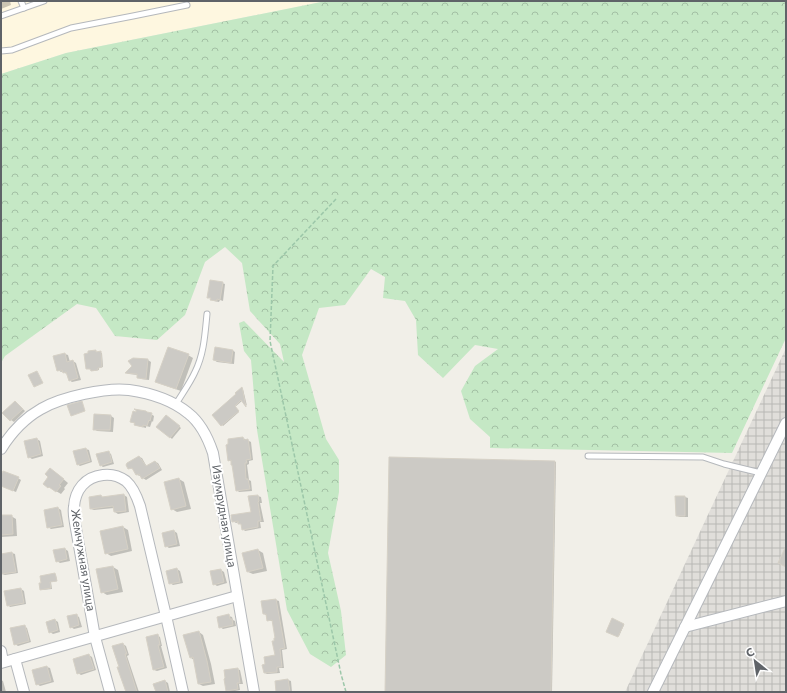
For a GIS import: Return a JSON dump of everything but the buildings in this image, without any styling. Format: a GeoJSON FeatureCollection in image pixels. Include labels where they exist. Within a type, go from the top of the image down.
{"type":"FeatureCollection","features":[{"type":"Feature","properties":{"kind":"street","name":"Изумрудная улица"},"geometry":{"type":"LineString","coordinates":[[1,449],[8,438],[24,422],[42,408],[62,400],[84,394],[111,390],[128,390],[158,396],[176,404],[189,414],[208,439],[213,454],[254,692]]}},
{"type":"Feature","properties":{"kind":"street"},"geometry":{"type":"LineString","coordinates":[[653,692],[786,423]]}},
{"type":"Feature","properties":{"kind":"street","name":"Жемчужная улица"},"geometry":{"type":"LineString","coordinates":[[110,692],[95,637],[75,522],[74,507],[75,497],[80,487],[87,480],[98,476],[108,475],[118,476],[127,482],[135,493],[140,506],[183,692]]}},
{"type":"Feature","properties":{"kind":"street"},"geometry":{"type":"LineString","coordinates":[[1,651],[2,663],[237,596]]}},
{"type":"Feature","properties":{"kind":"street"},"geometry":{"type":"LineString","coordinates":[[685,627],[786,601]]}},
{"type":"Feature","properties":{"kind":"street"},"geometry":{"type":"LineString","coordinates":[[15,659],[24,692]]}},
{"type":"Feature","properties":{"kind":"lane"},"geometry":{"type":"LineString","coordinates":[[20,1],[24,8]]}},
{"type":"Feature","properties":{"kind":"lane"},"geometry":{"type":"LineString","coordinates":[[1,16],[44,1]]}},
{"type":"Feature","properties":{"kind":"lane"},"geometry":{"type":"LineString","coordinates":[[1,51],[12,50],[71,28],[187,5]]}},
{"type":"Feature","properties":{"kind":"lane"},"geometry":{"type":"LineString","coordinates":[[176,404],[195,372],[200,359],[207,314]]}},
{"type":"Feature","properties":{"kind":"lane"},"geometry":{"type":"LineString","coordinates":[[588,456],[703,457],[761,473]]}},
{"type":"Feature","properties":{"kind":"path"},"geometry":{"type":"LineString","coordinates":[[336,199],[273,266],[270,341],[339,666],[346,692]]}},
{"type":"Feature","properties":{"kind":"shaded area"},"geometry":{"type":"Polygon","coordinates":[[[1,1],[326,1],[66,53],[1,74],[1,1]]]}},
{"type":"Feature","properties":{"kind":"shaded area"},"geometry":{"type":"Polygon","coordinates":[[[786,348],[786,692],[625,692],[786,348]]]}},
{"type":"Feature","properties":{"kind":"green space"},"geometry":{"type":"Polygon","coordinates":[[[326,1],[786,1],[786,338],[732,453],[490,448],[490,437],[470,419],[461,391],[475,366],[498,349],[475,345],[443,378],[418,355],[416,320],[405,301],[383,298],[385,277],[371,269],[345,305],[319,308],[302,355],[326,439],[339,460],[339,492],[328,553],[341,611],[346,655],[331,667],[310,654],[287,610],[257,430],[251,360],[244,351],[239,323],[244,321],[284,362],[280,344],[250,311],[242,263],[225,247],[205,262],[185,315],[157,340],[115,336],[96,308],[77,304],[5,356],[1,363],[1,74],[66,53],[326,1]]]}}]}
